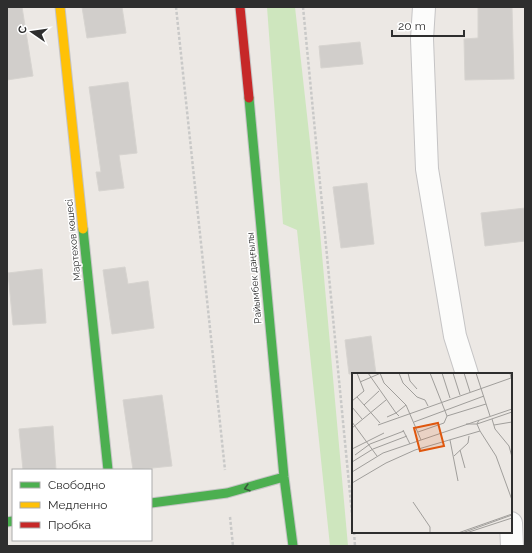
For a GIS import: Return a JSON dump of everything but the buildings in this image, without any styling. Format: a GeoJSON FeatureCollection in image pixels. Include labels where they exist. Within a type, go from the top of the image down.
{"type":"FeatureCollection","features":[{"type":"Feature","properties":{"kind":"street","name":"Мартехов көшесі"},"geometry":{"type":"LineString","coordinates":[[60,7],[108,469]]}},
{"type":"Feature","properties":{"kind":"street","name":"Райымбек даңғылы"},"geometry":{"type":"LineString","coordinates":[[240,7],[284,477],[293,546]]}},
{"type":"Feature","properties":{"kind":"street"},"geometry":{"type":"LineString","coordinates":[[424,7],[422,39],[427,169],[455,336],[467,373]]}},
{"type":"Feature","properties":{"kind":"street"},"geometry":{"type":"LineString","coordinates":[[152,503],[227,494],[284,477]]}},
{"type":"Feature","properties":{"kind":"street"},"geometry":{"type":"LineString","coordinates":[[511,533],[512,546]]}},
{"type":"Feature","properties":{"kind":"path"},"geometry":{"type":"LineString","coordinates":[[176,7],[233,546]]}},
{"type":"Feature","properties":{"kind":"path"},"geometry":{"type":"LineString","coordinates":[[303,7],[352,515]]}},
{"type":"Feature","properties":{"kind":"path"},"geometry":{"type":"LineString","coordinates":[[354,533],[355,546]]}},
{"type":"Feature","properties":{"kind":"green space"},"geometry":{"type":"Polygon","coordinates":[[[267,7],[295,7],[320,232],[348,546],[330,546],[297,230],[283,224],[267,7]]]}},
{"type":"Feature","properties":{"kind":"traffic: fast"},"geometry":{"type":"LineString","coordinates":[[249,98],[284,477],[293,546]]}},
{"type":"Feature","properties":{"kind":"traffic: fast"},"geometry":{"type":"LineString","coordinates":[[83,229],[108,469]]}},
{"type":"Feature","properties":{"kind":"traffic: fast"},"geometry":{"type":"LineString","coordinates":[[152,503],[227,493],[284,477]]}},
{"type":"Feature","properties":{"kind":"traffic: fast"},"geometry":{"type":"LineString","coordinates":[[7,522],[12,521]]}},
{"type":"Feature","properties":{"kind":"traffic: slow"},"geometry":{"type":"LineString","coordinates":[[60,7],[83,229]]}},
{"type":"Feature","properties":{"kind":"traffic: jam"},"geometry":{"type":"LineString","coordinates":[[240,7],[249,98]]}}]}
